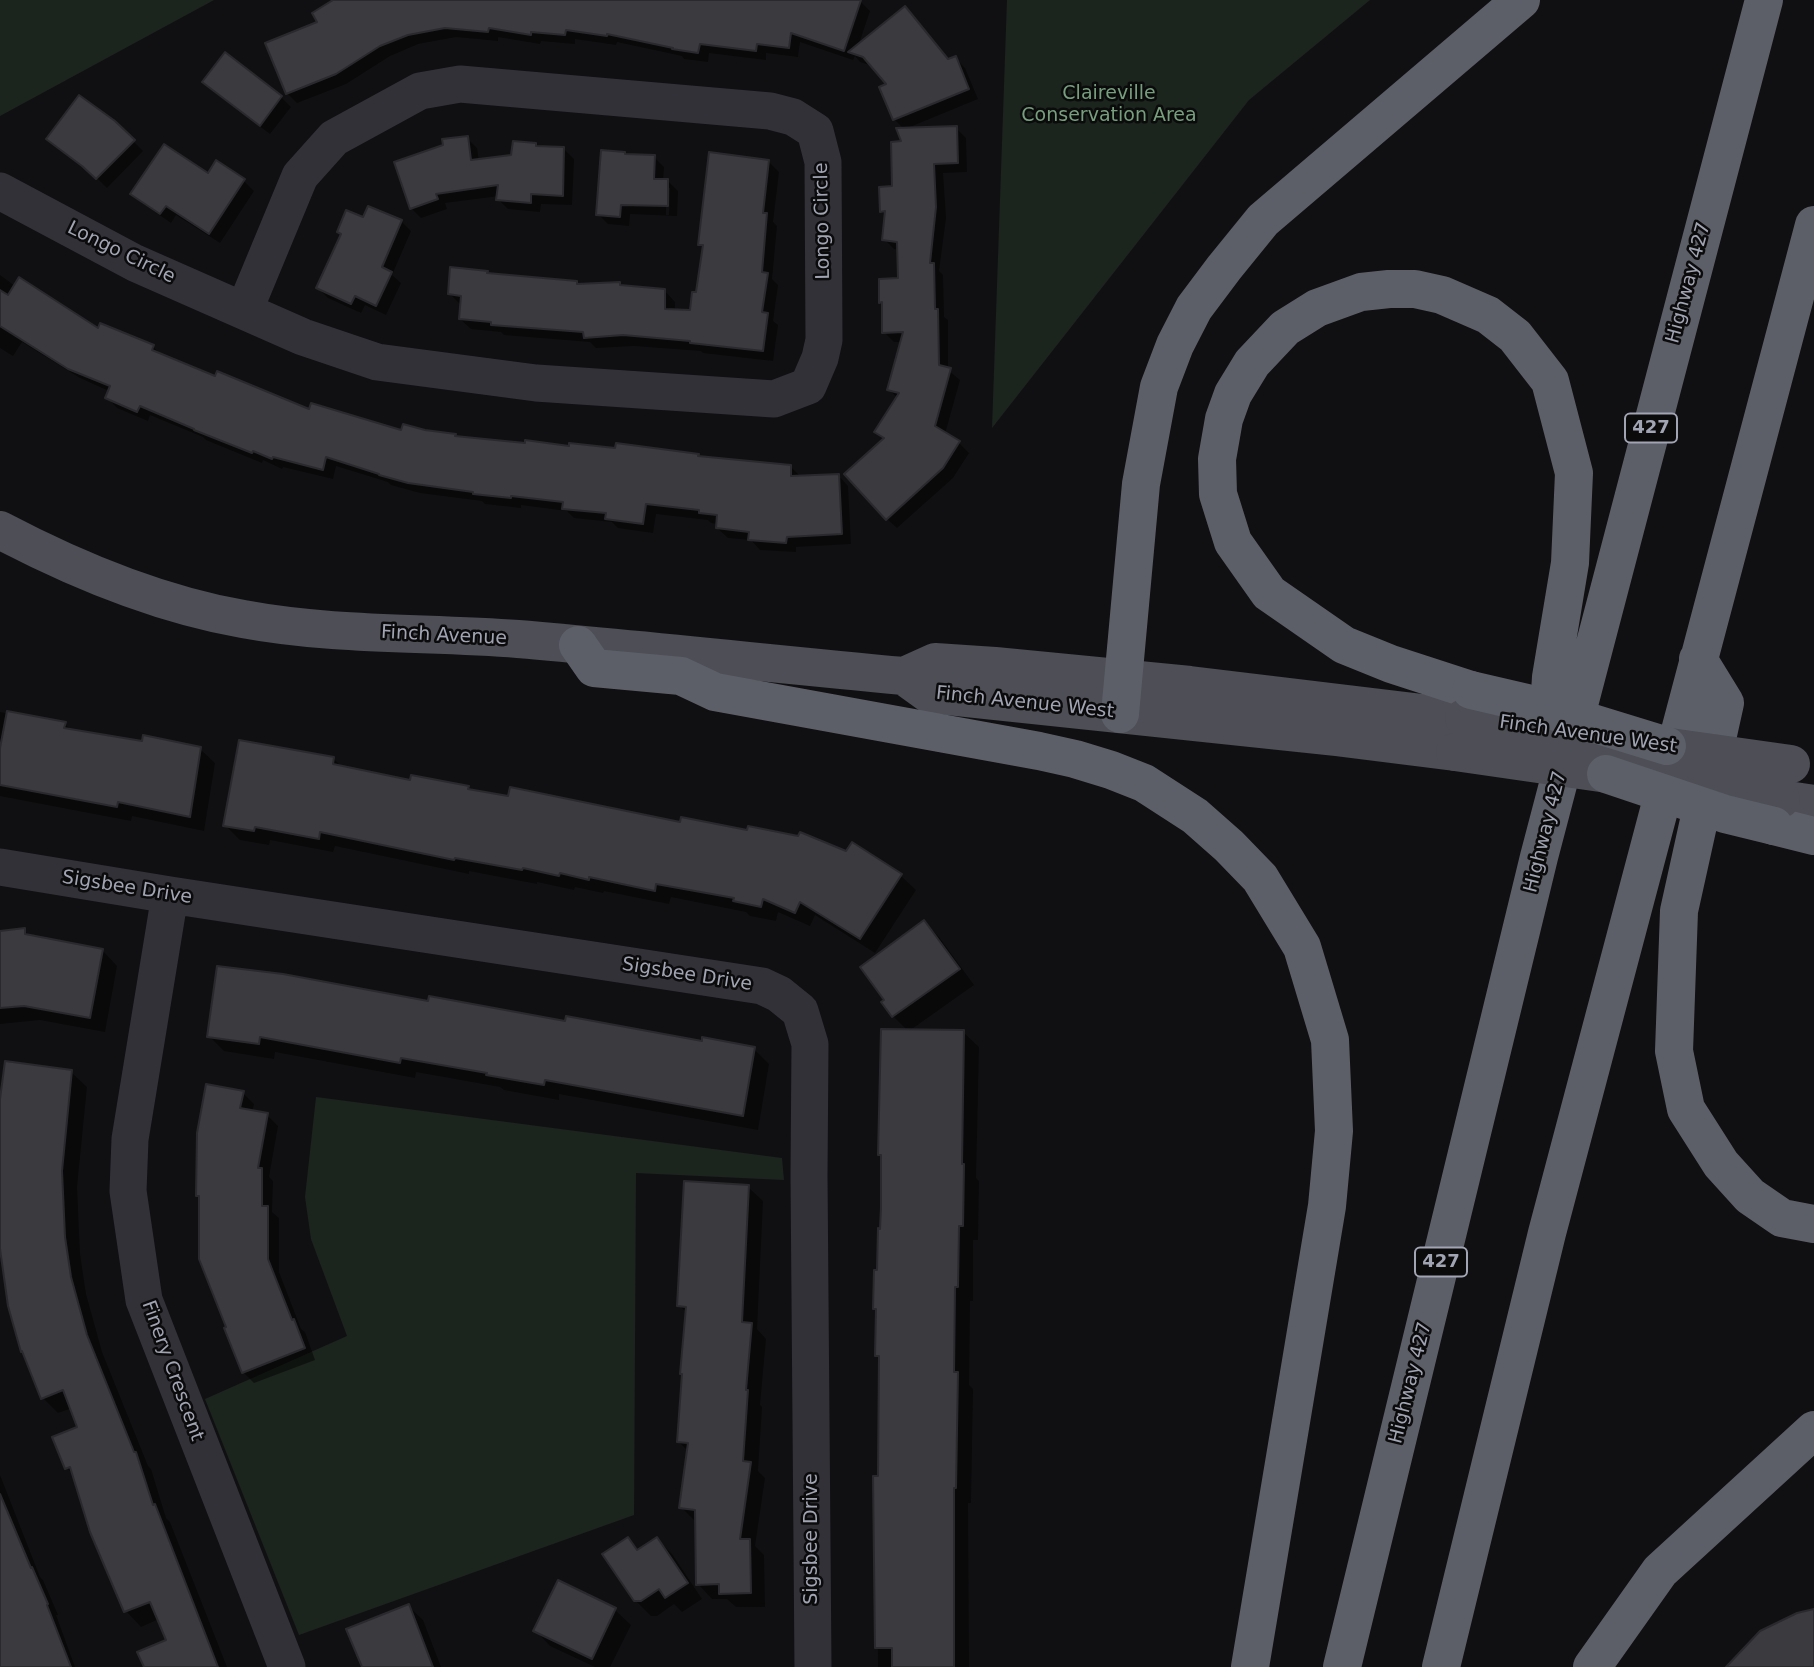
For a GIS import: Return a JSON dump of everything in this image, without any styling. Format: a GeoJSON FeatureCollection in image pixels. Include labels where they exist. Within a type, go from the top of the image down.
{"type":"FeatureCollection","features":[{"type":"Feature","properties":{"kind":"highway"},"geometry":{"type":"LineString","coordinates":[[1122,696],[1141,484],[1159,387],[1175,345],[1194,308],[1263,220],[1521,0]]}},
{"type":"Feature","properties":{"kind":"highway","name":"Highway 427"},"geometry":{"type":"LineString","coordinates":[[1342,1667],[1539,857],[1764,0]]}},
{"type":"Feature","properties":{"kind":"highway"},"geometry":{"type":"LineString","coordinates":[[1441,1667],[1547,1233],[1814,225]]}},
{"type":"Feature","properties":{"kind":"highway"},"geometry":{"type":"LineString","coordinates":[[1539,857],[1552,677],[1570,563],[1574,473],[1550,381],[1515,337],[1488,315],[1442,295],[1415,289],[1361,292],[1317,308],[1285,328],[1252,363],[1233,394],[1224,419],[1217,459],[1218,494],[1233,542],[1269,593],[1344,645],[1391,664],[1464,720],[1527,703],[1667,746]]}},
{"type":"Feature","properties":{"kind":"highway"},"geometry":{"type":"LineString","coordinates":[[578,645],[594,668],[681,676],[715,692],[1040,751],[1111,770],[1144,783],[1195,816],[1260,878],[1302,947],[1330,1040],[1334,1131],[1327,1206],[1250,1667]]}},
{"type":"Feature","properties":{"kind":"highway"},"geometry":{"type":"LineString","coordinates":[[1698,659],[1725,703],[1679,911],[1674,1051],[1683,1097],[1686,1109],[1721,1164],[1750,1196],[1782,1217],[1814,1224]]}},
{"type":"Feature","properties":{"kind":"highway"},"geometry":{"type":"LineString","coordinates":[[1606,774],[1725,814],[1795,792],[1814,836]]}},
{"type":"Feature","properties":{"kind":"highway"},"geometry":{"type":"LineString","coordinates":[[1591,1667],[1660,1571],[1814,1430]]}},
{"type":"Feature","properties":{"kind":"main road","name":"Finch Avenue"},"geometry":{"type":"LineString","coordinates":[[0,530],[36,549],[123,585],[177,604],[243,619],[309,628],[517,639],[904,676]]}},
{"type":"Feature","properties":{"kind":"main road","name":"Finch Avenue West"},"geometry":{"type":"LineString","coordinates":[[904,676],[935,662],[996,684],[1122,696],[1190,685],[1464,720],[1606,774]]}},
{"type":"Feature","properties":{"kind":"main road","name":"Finch Avenue West"},"geometry":{"type":"LineString","coordinates":[[1667,746],[1795,792]]}},
{"type":"Feature","properties":{"kind":"street","name":"Longo Circle"},"geometry":{"type":"LineString","coordinates":[[0,191],[135,263],[303,337],[377,362],[536,383],[774,399],[808,386],[820,358],[824,340],[823,162],[815,131],[793,117],[771,111],[460,84],[420,91],[334,138],[300,176],[244,311]]}},
{"type":"Feature","properties":{"kind":"street","name":"Sigsbee Drive"},"geometry":{"type":"LineString","coordinates":[[0,867],[762,986],[779,994],[800,1011],[810,1044],[813,1667]]}},
{"type":"Feature","properties":{"kind":"street","name":"Finery Crescent"},"geometry":{"type":"LineString","coordinates":[[170,895],[130,1139],[128,1191],[135,1247],[145,1300],[287,1667]]}},
{"type":"Feature","properties":{"kind":"green space"},"geometry":{"type":"Polygon","coordinates":[[[0,0],[214,0],[0,116],[0,0]]]}},
{"type":"Feature","properties":{"kind":"green space","name":"Claireville Conservation Area"},"geometry":{"type":"Polygon","coordinates":[[[1007,0],[1370,0],[1249,100],[992,428],[1007,0]]]}},
{"type":"Feature","properties":{"kind":"green space"},"geometry":{"type":"Polygon","coordinates":[[[316,1097],[782,1158],[784,1180],[636,1173],[634,1515],[299,1635],[205,1399],[347,1336],[311,1239],[305,1197],[316,1097]]]}},
{"type":"Feature","properties":{"kind":"building"},"geometry":{"type":"Polygon","coordinates":[[[333,0],[861,0],[844,51],[791,33],[789,48],[757,44],[756,51],[700,44],[698,53],[607,34],[566,30],[565,35],[531,32],[531,35],[489,28],[488,32],[445,28],[408,35],[380,46],[336,74],[286,94],[265,43],[317,22],[312,13],[333,0]]]}},
{"type":"Feature","properties":{"kind":"building"},"geometry":{"type":"Polygon","coordinates":[[[905,6],[948,59],[956,56],[969,89],[893,120],[879,87],[886,84],[863,57],[848,52],[905,6]]]}},
{"type":"Feature","properties":{"kind":"building"},"geometry":{"type":"Polygon","coordinates":[[[225,52],[282,96],[260,126],[202,82],[225,52]]]}},
{"type":"Feature","properties":{"kind":"building"},"geometry":{"type":"Polygon","coordinates":[[[79,95],[115,121],[135,140],[96,179],[46,139],[79,95]]]}},
{"type":"Feature","properties":{"kind":"building"},"geometry":{"type":"Polygon","coordinates":[[[957,126],[958,163],[934,164],[936,207],[930,263],[934,263],[939,365],[951,368],[935,426],[960,441],[943,468],[886,520],[844,474],[884,438],[874,432],[899,393],[887,390],[903,332],[882,333],[882,302],[879,303],[879,279],[898,278],[897,242],[882,240],[885,211],[880,212],[879,187],[892,186],[891,142],[901,141],[896,128],[957,126]]]}},
{"type":"Feature","properties":{"kind":"building"},"geometry":{"type":"Polygon","coordinates":[[[468,136],[471,160],[511,155],[513,141],[536,143],[536,146],[564,147],[563,196],[531,194],[531,203],[496,200],[498,185],[436,194],[438,199],[410,209],[394,162],[443,145],[442,139],[468,136]]]}},
{"type":"Feature","properties":{"kind":"building"},"geometry":{"type":"Polygon","coordinates":[[[164,144],[208,173],[216,160],[245,179],[209,234],[166,206],[160,214],[130,194],[164,144]]]}},
{"type":"Feature","properties":{"kind":"building"},"geometry":{"type":"Polygon","coordinates":[[[601,150],[655,155],[654,179],[668,179],[668,206],[621,205],[620,217],[596,215],[601,150]]]}},
{"type":"Feature","properties":{"kind":"building"},"geometry":{"type":"Polygon","coordinates":[[[709,152],[769,160],[763,213],[767,213],[762,272],[768,273],[762,312],[768,313],[763,351],[623,335],[584,338],[583,332],[491,325],[491,322],[459,319],[461,296],[448,294],[450,267],[577,281],[577,284],[620,282],[620,285],[665,289],[665,309],[690,310],[692,292],[696,292],[703,245],[698,245],[709,152]]]}},
{"type":"Feature","properties":{"kind":"building"},"geometry":{"type":"Polygon","coordinates":[[[368,206],[402,220],[382,267],[392,272],[376,306],[355,296],[351,304],[316,288],[341,234],[337,232],[346,210],[363,217],[368,206]]]}},
{"type":"Feature","properties":{"kind":"building"},"geometry":{"type":"Polygon","coordinates":[[[19,277],[98,328],[100,323],[154,345],[152,350],[215,376],[217,371],[309,409],[311,403],[401,430],[403,424],[456,434],[455,436],[525,443],[525,440],[615,448],[616,443],[699,454],[698,456],[791,465],[791,476],[839,474],[842,534],[787,537],[786,543],[748,540],[749,532],[716,528],[717,515],[699,513],[699,510],[646,504],[643,524],[605,519],[606,513],[562,509],[563,502],[473,494],[408,483],[326,457],[323,470],[273,457],[272,459],[253,451],[252,453],[140,406],[137,412],[105,398],[110,386],[68,369],[0,326],[0,290],[8,295],[19,277]]]}},
{"type":"Feature","properties":{"kind":"building"},"geometry":{"type":"Polygon","coordinates":[[[7,711],[66,722],[64,728],[142,741],[143,735],[201,747],[190,817],[118,802],[117,807],[0,785],[0,748],[7,711]]]}},
{"type":"Feature","properties":{"kind":"building"},"geometry":{"type":"Polygon","coordinates":[[[239,740],[334,757],[333,764],[410,780],[411,775],[508,796],[510,787],[680,822],[681,817],[747,830],[748,826],[798,836],[800,832],[846,851],[852,842],[902,874],[860,939],[800,902],[795,913],[763,899],[761,907],[733,901],[734,898],[656,884],[655,891],[589,877],[589,880],[560,873],[559,876],[523,868],[522,870],[455,858],[454,860],[320,832],[319,839],[255,827],[254,831],[223,826],[239,740]]]}},
{"type":"Feature","properties":{"kind":"building"},"geometry":{"type":"Polygon","coordinates":[[[924,920],[960,969],[892,1017],[881,1002],[884,1000],[860,967],[924,920]]]}},
{"type":"Feature","properties":{"kind":"building"},"geometry":{"type":"Polygon","coordinates":[[[25,928],[25,934],[103,949],[90,1018],[24,1006],[0,1008],[0,931],[25,928]]]}},
{"type":"Feature","properties":{"kind":"building"},"geometry":{"type":"Polygon","coordinates":[[[217,966],[283,974],[428,1001],[429,996],[565,1021],[566,1016],[702,1041],[702,1037],[755,1047],[743,1116],[545,1080],[544,1085],[401,1058],[400,1063],[260,1037],[259,1044],[207,1037],[217,966]]]}},
{"type":"Feature","properties":{"kind":"building"},"geometry":{"type":"Polygon","coordinates":[[[881,1029],[964,1030],[963,1226],[959,1226],[958,1287],[955,1287],[954,1372],[958,1372],[954,1488],[954,1667],[892,1667],[892,1648],[875,1648],[873,1476],[878,1476],[879,1356],[875,1356],[876,1309],[873,1309],[881,1208],[881,1155],[878,1155],[881,1029]]]}},
{"type":"Feature","properties":{"kind":"building"},"geometry":{"type":"Polygon","coordinates":[[[5,1061],[72,1070],[62,1171],[65,1237],[71,1277],[87,1335],[136,1452],[153,1505],[155,1504],[218,1667],[144,1667],[137,1652],[166,1640],[150,1602],[124,1612],[90,1532],[70,1467],[65,1469],[52,1437],[77,1427],[63,1390],[41,1399],[21,1352],[8,1306],[0,1249],[0,1099],[5,1061]]]}},
{"type":"Feature","properties":{"kind":"building"},"geometry":{"type":"Polygon","coordinates":[[[206,1084],[244,1091],[240,1108],[268,1113],[258,1168],[262,1168],[262,1206],[268,1206],[268,1259],[305,1348],[242,1373],[199,1259],[197,1133],[206,1084]]]}},
{"type":"Feature","properties":{"kind":"building"},"geometry":{"type":"Polygon","coordinates":[[[684,1181],[749,1185],[742,1322],[752,1323],[743,1461],[751,1462],[740,1539],[750,1539],[751,1593],[719,1594],[719,1584],[696,1585],[695,1510],[679,1508],[688,1443],[677,1442],[686,1307],[677,1306],[684,1181]]]}},
{"type":"Feature","properties":{"kind":"building"},"geometry":{"type":"Polygon","coordinates":[[[0,1494],[48,1604],[71,1667],[0,1667],[0,1494]]]}},
{"type":"Feature","properties":{"kind":"building"},"geometry":{"type":"Polygon","coordinates":[[[628,1537],[637,1550],[657,1537],[688,1583],[665,1598],[659,1589],[641,1601],[634,1601],[602,1554],[628,1537]]]}},
{"type":"Feature","properties":{"kind":"building"},"geometry":{"type":"Polygon","coordinates":[[[558,1580],[616,1608],[592,1659],[533,1631],[558,1580]]]}},
{"type":"Feature","properties":{"kind":"building"},"geometry":{"type":"Polygon","coordinates":[[[409,1604],[433,1667],[362,1667],[346,1629],[409,1604]]]}},
{"type":"Feature","properties":{"kind":"building"},"geometry":{"type":"Polygon","coordinates":[[[1814,1609],[1814,1667],[1726,1667],[1760,1631],[1797,1613],[1814,1609]]]}}]}
